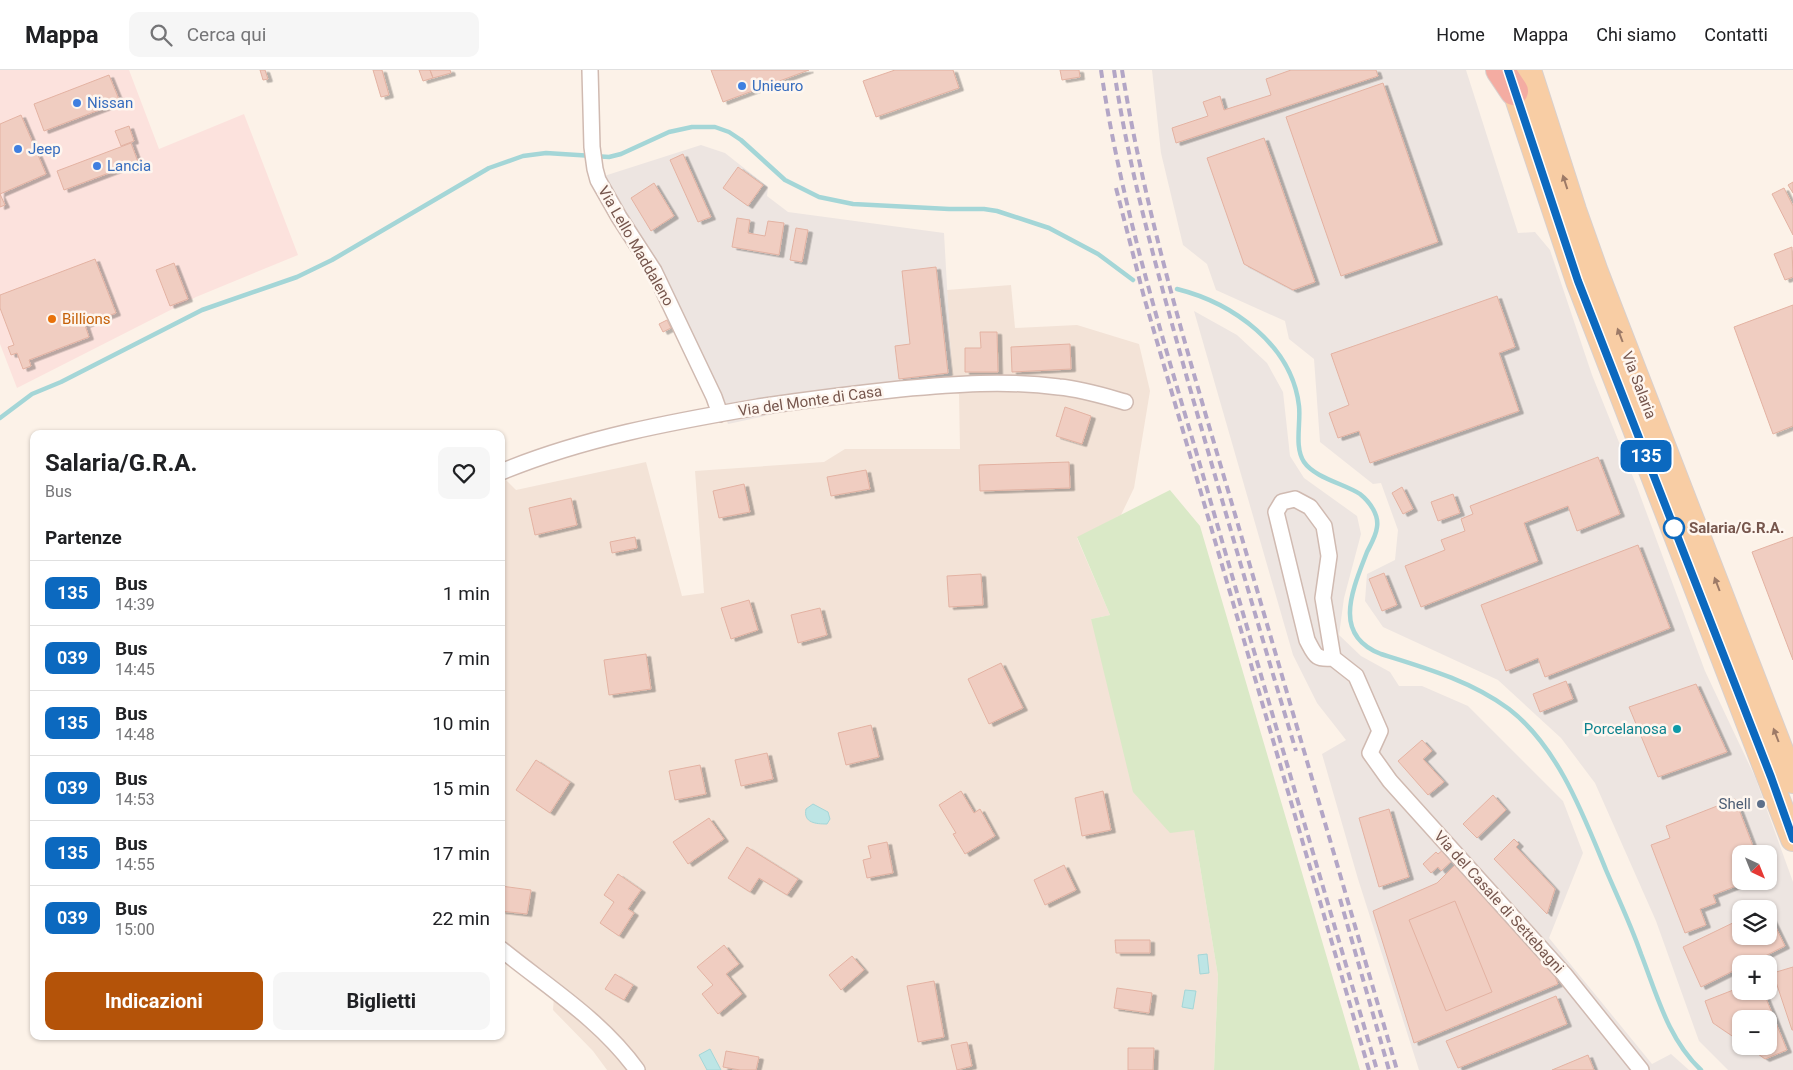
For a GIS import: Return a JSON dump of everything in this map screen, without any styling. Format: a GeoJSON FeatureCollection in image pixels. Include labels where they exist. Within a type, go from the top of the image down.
{"type":"FeatureCollection","features":[{"type":"Feature","properties":{"kind":"main road","name":"Via Salaria"},"geometry":{"type":"LineString","coordinates":[[1513,75],[1574,210],[1596,272],[1793,781]]}},
{"type":"Feature","properties":{"kind":"main road","name":"Via Salaria"},"geometry":{"type":"LineString","coordinates":[[1513,75],[1578,281],[1771,777],[1793,839]]}},
{"type":"Feature","properties":{"kind":"street","name":"Via Lello Maddaleno"},"geometry":{"type":"LineString","coordinates":[[590,70],[592,147],[595,169],[600,185],[619,217],[641,248],[658,279],[714,397],[720,414]]}},
{"type":"Feature","properties":{"kind":"street","name":"Via del Monte di Casa"},"geometry":{"type":"LineString","coordinates":[[505,471],[551,454],[602,439],[720,414],[826,396],[980,382],[1060,387],[1126,402]]}},
{"type":"Feature","properties":{"kind":"street"},"geometry":{"type":"LineString","coordinates":[[1295,499],[1310,507],[1324,526],[1329,556],[1323,598],[1333,658],[1322,660],[1315,656],[1308,640],[1276,512],[1282,502],[1295,499]]}},
{"type":"Feature","properties":{"kind":"street","name":"Via del Casale di Settebagni"},"geometry":{"type":"LineString","coordinates":[[1333,658],[1356,676],[1380,731],[1370,753],[1390,781],[1564,974],[1641,1070]]}},
{"type":"Feature","properties":{"kind":"street"},"geometry":{"type":"LineString","coordinates":[[505,952],[590,1017],[637,1070]]}},
{"type":"Feature","properties":{"kind":"shaded area"},"geometry":{"type":"Polygon","coordinates":[[[0,70],[129,70],[159,149],[244,114],[298,255],[196,297],[17,388],[0,344],[0,70]]]}},
{"type":"Feature","properties":{"kind":"shaded area"},"geometry":{"type":"Polygon","coordinates":[[[1152,70],[1466,70],[1518,233],[1535,232],[1550,250],[1592,375],[1637,487],[1705,671],[1755,777],[1793,882],[1793,1070],[1728,1070],[1699,1041],[1656,921],[1595,783],[1561,738],[1498,680],[1383,627],[1365,601],[1367,574],[1395,560],[1398,530],[1381,483],[1373,484],[1320,442],[1314,359],[1289,339],[1285,321],[1216,290],[1207,264],[1183,245],[1161,153],[1152,70]]]}},
{"type":"Feature","properties":{"kind":"shaded area"},"geometry":{"type":"Polygon","coordinates":[[[701,145],[725,153],[768,187],[767,196],[788,212],[944,233],[953,393],[884,398],[797,409],[728,424],[717,392],[601,177],[701,145]]]}},
{"type":"Feature","properties":{"kind":"shaded area"},"geometry":{"type":"Polygon","coordinates":[[[1011,285],[1015,328],[1077,325],[1139,344],[1150,391],[1134,488],[1121,515],[1077,538],[1110,615],[1091,619],[1194,830],[1218,976],[1214,1070],[607,1070],[593,1051],[553,1010],[554,996],[505,961],[505,479],[516,490],[646,462],[682,596],[704,593],[695,471],[824,462],[845,449],[960,449],[959,394],[953,393],[947,290],[1011,285]]]}},
{"type":"Feature","properties":{"kind":"shaded area"},"geometry":{"type":"Polygon","coordinates":[[[1194,311],[1237,335],[1267,363],[1283,392],[1290,456],[1304,478],[1357,516],[1361,534],[1344,598],[1339,635],[1361,656],[1390,672],[1399,686],[1422,686],[1468,706],[1563,801],[1583,853],[1549,938],[1652,1064],[1671,1054],[1689,1070],[1419,1070],[1358,879],[1322,754],[1346,740],[1317,703],[1293,655],[1194,311]]]}},
{"type":"Feature","properties":{"kind":"green space"},"geometry":{"type":"Polygon","coordinates":[[[1170,490],[1200,526],[1360,1070],[1214,1070],[1218,976],[1194,830],[1170,833],[1133,792],[1091,619],[1110,615],[1077,537],[1170,490]]]}},
{"type":"Feature","properties":{"kind":"water"},"geometry":{"type":"Polygon","coordinates":[[[813,804],[828,812],[830,819],[827,824],[808,820],[806,809],[813,804]]]}},
{"type":"Feature","properties":{"kind":"water"},"geometry":{"type":"Polygon","coordinates":[[[1207,954],[1209,973],[1200,974],[1198,955],[1207,954]]]}},
{"type":"Feature","properties":{"kind":"water"},"geometry":{"type":"Polygon","coordinates":[[[1185,990],[1196,991],[1193,1009],[1182,1007],[1185,990]]]}},
{"type":"Feature","properties":{"kind":"water"},"geometry":{"type":"Polygon","coordinates":[[[710,1049],[721,1070],[707,1070],[699,1055],[710,1049]]]}},
{"type":"Feature","properties":{"kind":"building"},"geometry":{"type":"Polygon","coordinates":[[[260,70],[265,70],[268,79],[263,80],[260,70]]]}},
{"type":"Feature","properties":{"kind":"building"},"geometry":{"type":"Polygon","coordinates":[[[373,70],[382,70],[389,95],[381,97],[373,70]]]}},
{"type":"Feature","properties":{"kind":"building"},"geometry":{"type":"Polygon","coordinates":[[[419,70],[430,70],[433,78],[423,81],[419,70]]]}},
{"type":"Feature","properties":{"kind":"building"},"geometry":{"type":"Polygon","coordinates":[[[430,70],[450,70],[451,73],[433,78],[430,70]]]}},
{"type":"Feature","properties":{"kind":"building","name":"Unieuro"},"geometry":{"type":"Polygon","coordinates":[[[711,70],[809,70],[723,102],[711,70]]]}},
{"type":"Feature","properties":{"kind":"building"},"geometry":{"type":"Polygon","coordinates":[[[895,70],[953,70],[959,88],[876,117],[863,81],[895,70]]]}},
{"type":"Feature","properties":{"kind":"building"},"geometry":{"type":"Polygon","coordinates":[[[1060,70],[1079,70],[1080,77],[1062,80],[1060,70]]]}},
{"type":"Feature","properties":{"kind":"building"},"geometry":{"type":"Polygon","coordinates":[[[1291,70],[1376,70],[1378,76],[1176,143],[1172,128],[1208,116],[1203,102],[1220,96],[1224,110],[1271,95],[1266,79],[1291,70]]]}},
{"type":"Feature","properties":{"kind":"building","name":"Nissan"},"geometry":{"type":"Polygon","coordinates":[[[109,75],[120,102],[44,131],[34,104],[109,75]]]}},
{"type":"Feature","properties":{"kind":"building"},"geometry":{"type":"Polygon","coordinates":[[[1383,83],[1438,242],[1341,276],[1286,117],[1383,83]]]}},
{"type":"Feature","properties":{"kind":"building","name":"Jeep"},"geometry":{"type":"Polygon","coordinates":[[[21,115],[46,174],[0,194],[0,124],[21,115]]]}},
{"type":"Feature","properties":{"kind":"building"},"geometry":{"type":"Polygon","coordinates":[[[129,126],[134,141],[121,146],[115,131],[129,126]]]}},
{"type":"Feature","properties":{"kind":"building"},"geometry":{"type":"Polygon","coordinates":[[[1264,138],[1315,282],[1293,290],[1244,264],[1207,158],[1264,138]]]}},
{"type":"Feature","properties":{"kind":"building","name":"Lancia"},"geometry":{"type":"Polygon","coordinates":[[[131,143],[138,162],[64,190],[57,171],[131,143]]]}},
{"type":"Feature","properties":{"kind":"building"},"geometry":{"type":"Polygon","coordinates":[[[683,154],[711,217],[698,222],[670,160],[683,154]]]}},
{"type":"Feature","properties":{"kind":"building"},"geometry":{"type":"Polygon","coordinates":[[[738,167],[763,185],[748,206],[723,188],[738,167]]]}},
{"type":"Feature","properties":{"kind":"building"},"geometry":{"type":"Polygon","coordinates":[[[1793,182],[1793,193],[1788,185],[1793,182]]]}},
{"type":"Feature","properties":{"kind":"building"},"geometry":{"type":"Polygon","coordinates":[[[654,183],[674,216],[651,231],[631,198],[654,183]]]}},
{"type":"Feature","properties":{"kind":"building"},"geometry":{"type":"Polygon","coordinates":[[[1784,188],[1793,206],[1793,235],[1772,194],[1784,188]]]}},
{"type":"Feature","properties":{"kind":"building"},"geometry":{"type":"Polygon","coordinates":[[[0,194],[5,205],[0,207],[0,194]]]}},
{"type":"Feature","properties":{"kind":"building"},"geometry":{"type":"Polygon","coordinates":[[[737,218],[750,220],[748,233],[765,236],[768,221],[784,223],[779,255],[732,247],[737,218]]]}},
{"type":"Feature","properties":{"kind":"building"},"geometry":{"type":"Polygon","coordinates":[[[796,228],[808,230],[802,262],[790,260],[796,228]]]}},
{"type":"Feature","properties":{"kind":"building"},"geometry":{"type":"Polygon","coordinates":[[[1792,247],[1793,277],[1785,280],[1774,254],[1792,247]]]}},
{"type":"Feature","properties":{"kind":"building","name":"Billions"},"geometry":{"type":"Polygon","coordinates":[[[95,259],[116,313],[85,325],[89,337],[29,360],[31,366],[23,369],[17,353],[11,355],[8,347],[14,345],[0,308],[0,295],[95,259]]]}},
{"type":"Feature","properties":{"kind":"building"},"geometry":{"type":"Polygon","coordinates":[[[174,263],[188,299],[170,306],[156,270],[174,263]]]}},
{"type":"Feature","properties":{"kind":"building"},"geometry":{"type":"Polygon","coordinates":[[[936,267],[948,373],[899,379],[895,346],[910,344],[902,271],[936,267]]]}},
{"type":"Feature","properties":{"kind":"building"},"geometry":{"type":"Polygon","coordinates":[[[1497,296],[1515,347],[1499,353],[1519,411],[1370,463],[1359,431],[1338,438],[1329,413],[1349,405],[1331,354],[1497,296]]]}},
{"type":"Feature","properties":{"kind":"building"},"geometry":{"type":"Polygon","coordinates":[[[1793,305],[1793,426],[1773,434],[1734,327],[1793,305]]]}},
{"type":"Feature","properties":{"kind":"building"},"geometry":{"type":"Polygon","coordinates":[[[667,320],[671,328],[663,332],[659,324],[667,320]]]}},
{"type":"Feature","properties":{"kind":"building"},"geometry":{"type":"Polygon","coordinates":[[[980,332],[997,332],[998,372],[965,372],[965,348],[981,348],[980,332]]]}},
{"type":"Feature","properties":{"kind":"building"},"geometry":{"type":"Polygon","coordinates":[[[1070,344],[1071,369],[1012,372],[1011,347],[1070,344]]]}},
{"type":"Feature","properties":{"kind":"building"},"geometry":{"type":"Polygon","coordinates":[[[1065,407],[1091,416],[1082,444],[1056,436],[1065,407]]]}},
{"type":"Feature","properties":{"kind":"building"},"geometry":{"type":"Polygon","coordinates":[[[1598,457],[1620,514],[1577,531],[1568,506],[1524,523],[1538,561],[1421,607],[1405,566],[1445,550],[1441,540],[1465,531],[1461,519],[1473,514],[1470,506],[1598,457]]]}},
{"type":"Feature","properties":{"kind":"building"},"geometry":{"type":"Polygon","coordinates":[[[1069,462],[1070,488],[980,491],[979,465],[1069,462]]]}},
{"type":"Feature","properties":{"kind":"building"},"geometry":{"type":"Polygon","coordinates":[[[866,470],[870,489],[831,496],[827,477],[866,470]]]}},
{"type":"Feature","properties":{"kind":"building"},"geometry":{"type":"Polygon","coordinates":[[[744,484],[750,512],[719,518],[713,491],[744,484]]]}},
{"type":"Feature","properties":{"kind":"building"},"geometry":{"type":"Polygon","coordinates":[[[1402,487],[1413,509],[1403,514],[1392,493],[1402,487]]]}},
{"type":"Feature","properties":{"kind":"building"},"geometry":{"type":"Polygon","coordinates":[[[1453,494],[1460,513],[1438,521],[1431,502],[1453,494]]]}},
{"type":"Feature","properties":{"kind":"building"},"geometry":{"type":"Polygon","coordinates":[[[571,498],[577,525],[535,535],[529,508],[571,498]]]}},
{"type":"Feature","properties":{"kind":"building"},"geometry":{"type":"Polygon","coordinates":[[[635,537],[637,548],[612,553],[610,542],[635,537]]]}},
{"type":"Feature","properties":{"kind":"building"},"geometry":{"type":"Polygon","coordinates":[[[1793,537],[1793,660],[1752,552],[1793,537]]]}},
{"type":"Feature","properties":{"kind":"building"},"geometry":{"type":"Polygon","coordinates":[[[1638,545],[1670,628],[1545,677],[1538,658],[1506,671],[1481,605],[1638,545]]]}},
{"type":"Feature","properties":{"kind":"building"},"geometry":{"type":"Polygon","coordinates":[[[1384,573],[1397,605],[1382,611],[1369,579],[1384,573]]]}},
{"type":"Feature","properties":{"kind":"building"},"geometry":{"type":"Polygon","coordinates":[[[981,574],[983,605],[949,607],[947,576],[981,574]]]}},
{"type":"Feature","properties":{"kind":"building"},"geometry":{"type":"Polygon","coordinates":[[[749,600],[758,630],[731,639],[721,608],[749,600]]]}},
{"type":"Feature","properties":{"kind":"building"},"geometry":{"type":"Polygon","coordinates":[[[820,608],[827,635],[798,643],[791,615],[820,608]]]}},
{"type":"Feature","properties":{"kind":"building"},"geometry":{"type":"Polygon","coordinates":[[[646,654],[651,689],[609,695],[604,660],[646,654]]]}},
{"type":"Feature","properties":{"kind":"building"},"geometry":{"type":"Polygon","coordinates":[[[1001,663],[1023,708],[989,724],[968,679],[1001,663]]]}},
{"type":"Feature","properties":{"kind":"building"},"geometry":{"type":"Polygon","coordinates":[[[1566,681],[1573,699],[1540,712],[1533,694],[1566,681]]]}},
{"type":"Feature","properties":{"kind":"building","name":"Porcelanosa"},"geometry":{"type":"Polygon","coordinates":[[[1696,684],[1727,752],[1658,777],[1629,707],[1696,684]]]}},
{"type":"Feature","properties":{"kind":"building"},"geometry":{"type":"Polygon","coordinates":[[[871,725],[879,757],[846,765],[838,733],[871,725]]]}},
{"type":"Feature","properties":{"kind":"building"},"geometry":{"type":"Polygon","coordinates":[[[1422,740],[1432,751],[1423,759],[1444,782],[1428,795],[1398,761],[1422,740]]]}},
{"type":"Feature","properties":{"kind":"building"},"geometry":{"type":"Polygon","coordinates":[[[767,753],[773,779],[741,786],[735,760],[767,753]]]}},
{"type":"Feature","properties":{"kind":"building"},"geometry":{"type":"Polygon","coordinates":[[[536,760],[570,782],[550,813],[516,790],[536,760]]]}},
{"type":"Feature","properties":{"kind":"building"},"geometry":{"type":"Polygon","coordinates":[[[700,765],[706,794],[675,800],[669,771],[700,765]]]}},
{"type":"Feature","properties":{"kind":"building"},"geometry":{"type":"Polygon","coordinates":[[[961,791],[974,813],[980,809],[995,836],[965,854],[953,834],[956,833],[939,805],[961,791]]]}},
{"type":"Feature","properties":{"kind":"building"},"geometry":{"type":"Polygon","coordinates":[[[1103,791],[1111,830],[1082,836],[1075,798],[1103,791]]]}},
{"type":"Feature","properties":{"kind":"building"},"geometry":{"type":"Polygon","coordinates":[[[1493,795],[1506,810],[1477,838],[1463,824],[1493,795]]]}},
{"type":"Feature","properties":{"kind":"building"},"geometry":{"type":"Polygon","coordinates":[[[1735,799],[1753,845],[1732,845],[1732,888],[1713,895],[1716,903],[1700,909],[1706,925],[1685,933],[1651,845],[1670,838],[1666,826],[1735,799]]]}},
{"type":"Feature","properties":{"kind":"building"},"geometry":{"type":"Polygon","coordinates":[[[1389,809],[1409,877],[1379,887],[1359,818],[1389,809]]]}},
{"type":"Feature","properties":{"kind":"building"},"geometry":{"type":"Polygon","coordinates":[[[709,818],[724,839],[688,864],[673,842],[709,818]]]}},
{"type":"Feature","properties":{"kind":"building"},"geometry":{"type":"Polygon","coordinates":[[[1514,839],[1519,844],[1516,847],[1555,889],[1547,914],[1494,859],[1514,839]]]}},
{"type":"Feature","properties":{"kind":"building"},"geometry":{"type":"Polygon","coordinates":[[[887,842],[893,873],[867,878],[863,860],[871,858],[868,846],[887,842]]]}},
{"type":"Feature","properties":{"kind":"building"},"geometry":{"type":"Polygon","coordinates":[[[747,847],[798,879],[787,895],[759,878],[750,892],[728,878],[747,847]]]}},
{"type":"Feature","properties":{"kind":"building"},"geometry":{"type":"Polygon","coordinates":[[[1444,849],[1454,859],[1441,871],[1438,867],[1431,873],[1423,864],[1436,852],[1438,854],[1444,849]]]}},
{"type":"Feature","properties":{"kind":"building"},"geometry":{"type":"Polygon","coordinates":[[[1064,865],[1076,890],[1045,905],[1034,880],[1064,865]]]}},
{"type":"Feature","properties":{"kind":"building"},"geometry":{"type":"Polygon","coordinates":[[[1455,865],[1552,968],[1558,984],[1414,1043],[1373,911],[1437,883],[1455,865]]]}},
{"type":"Feature","properties":{"kind":"building"},"geometry":{"type":"Polygon","coordinates":[[[618,874],[641,890],[628,909],[634,913],[619,936],[600,923],[614,902],[604,895],[618,874]]]}},
{"type":"Feature","properties":{"kind":"building"},"geometry":{"type":"Polygon","coordinates":[[[505,887],[531,890],[527,914],[505,911],[505,887]]]}},
{"type":"Feature","properties":{"kind":"building"},"geometry":{"type":"Polygon","coordinates":[[[1455,901],[1492,992],[1446,1011],[1409,920],[1455,901]]]}},
{"type":"Feature","properties":{"kind":"building"},"geometry":{"type":"Polygon","coordinates":[[[1732,923],[1732,945],[1777,945],[1777,930],[1785,946],[1767,955],[1732,955],[1732,972],[1701,987],[1683,947],[1732,923]]]}},
{"type":"Feature","properties":{"kind":"building"},"geometry":{"type":"Polygon","coordinates":[[[1115,940],[1150,940],[1150,953],[1116,953],[1115,940]]]}},
{"type":"Feature","properties":{"kind":"building"},"geometry":{"type":"Polygon","coordinates":[[[724,945],[739,964],[726,974],[742,994],[718,1014],[702,994],[713,985],[697,967],[724,945]]]}},
{"type":"Feature","properties":{"kind":"building"},"geometry":{"type":"Polygon","coordinates":[[[852,956],[864,970],[841,990],[829,975],[852,956]]]}},
{"type":"Feature","properties":{"kind":"building"},"geometry":{"type":"Polygon","coordinates":[[[1793,967],[1793,1030],[1777,985],[1777,972],[1793,967]]]}},
{"type":"Feature","properties":{"kind":"building"},"geometry":{"type":"Polygon","coordinates":[[[615,974],[633,985],[624,1000],[605,989],[615,974]]]}},
{"type":"Feature","properties":{"kind":"building"},"geometry":{"type":"Polygon","coordinates":[[[934,981],[944,1037],[918,1042],[907,986],[934,981]]]}},
{"type":"Feature","properties":{"kind":"building"},"geometry":{"type":"Polygon","coordinates":[[[1117,988],[1152,993],[1149,1013],[1114,1008],[1117,988]]]}},
{"type":"Feature","properties":{"kind":"building"},"geometry":{"type":"Polygon","coordinates":[[[1732,990],[1732,1000],[1767,1000],[1771,1010],[1732,1010],[1732,1036],[1713,1023],[1705,1001],[1732,990]]]}},
{"type":"Feature","properties":{"kind":"building"},"geometry":{"type":"Polygon","coordinates":[[[1556,996],[1567,1024],[1458,1068],[1446,1041],[1556,996]]]}},
{"type":"Feature","properties":{"kind":"building"},"geometry":{"type":"Polygon","coordinates":[[[1777,1025],[1787,1050],[1777,1054],[1777,1025]]]}},
{"type":"Feature","properties":{"kind":"building"},"geometry":{"type":"Polygon","coordinates":[[[967,1042],[972,1066],[957,1070],[951,1045],[967,1042]]]}},
{"type":"Feature","properties":{"kind":"building"},"geometry":{"type":"Polygon","coordinates":[[[1128,1048],[1154,1048],[1153,1070],[1128,1070],[1128,1048]]]}},
{"type":"Feature","properties":{"kind":"building"},"geometry":{"type":"Polygon","coordinates":[[[726,1051],[759,1057],[756,1070],[723,1067],[726,1051]]]}},
{"type":"Feature","properties":{"kind":"building"},"geometry":{"type":"Polygon","coordinates":[[[1588,1055],[1594,1070],[1552,1070],[1588,1055]]]}},
{"type":"Feature","properties":{"kind":"building"},"geometry":{"type":"Polygon","coordinates":[[[1759,1055],[1775,1055],[1765,1059],[1759,1055]]]}},
{"type":"Feature","properties":{"kind":"waterway"},"geometry":{"type":"LineString","coordinates":[[0,418],[32,394],[61,382],[202,310],[297,277],[332,260],[489,168],[523,156],[546,153],[609,157],[621,154],[669,132],[692,127],[715,127],[729,132],[741,140],[785,180],[819,197],[853,204],[997,211],[1049,228],[1098,254],[1133,280]]}},
{"type":"Feature","properties":{"kind":"waterway"},"geometry":{"type":"LineString","coordinates":[[1177,289],[1219,305],[1238,316],[1272,346],[1285,364],[1294,384],[1299,406],[1299,449],[1304,462],[1309,468],[1323,477],[1360,494],[1373,509],[1377,518],[1376,530],[1356,582],[1350,610],[1351,624],[1356,636],[1366,646],[1381,654],[1448,676],[1494,699],[1509,709],[1542,742],[1578,804],[1633,933],[1665,1016],[1680,1045],[1701,1070]]}},
{"type":"Feature","properties":{"kind":"railway"},"geometry":{"type":"LineString","coordinates":[[1101,70],[1110,123],[1133,229],[1161,333],[1377,1070]]}},
{"type":"Feature","properties":{"kind":"railway"},"geometry":{"type":"LineString","coordinates":[[1114,70],[1128,150],[1157,268],[1215,476],[1296,751]]}},
{"type":"Feature","properties":{"kind":"railway"},"geometry":{"type":"LineString","coordinates":[[1122,70],[1143,180],[1170,289],[1397,1070]]}},
{"type":"Feature","properties":{"kind":"railway"},"geometry":{"type":"LineString","coordinates":[[1116,188],[1144,297],[1369,1070]]}},
{"type":"Feature","properties":{"kind":"railway"},"geometry":{"type":"LineString","coordinates":[[1340,899],[1389,1070]]}},
{"type":"Feature","properties":{"kind":"bus line","name":"135"},"geometry":{"type":"LineString","coordinates":[[1508,70],[1578,281],[1771,777],[1793,839]]}},
{"type":"Feature","properties":{"kind":"place","name":"Unieuro"},"geometry":{"type":"Point","coordinates":[742,86]}},
{"type":"Feature","properties":{"kind":"place","name":"Nissan"},"geometry":{"type":"Point","coordinates":[77,103]}},
{"type":"Feature","properties":{"kind":"place","name":"Jeep"},"geometry":{"type":"Point","coordinates":[18,149]}},
{"type":"Feature","properties":{"kind":"place","name":"Lancia"},"geometry":{"type":"Point","coordinates":[97,166]}},
{"type":"Feature","properties":{"kind":"place","name":"Billions"},"geometry":{"type":"Point","coordinates":[52,319]}},
{"type":"Feature","properties":{"kind":"place","name":"Salaria/G.R.A."},"geometry":{"type":"Point","coordinates":[1674,528]}},
{"type":"Feature","properties":{"kind":"place","name":"Porcelanosa"},"geometry":{"type":"Point","coordinates":[1677,729]}},
{"type":"Feature","properties":{"kind":"place","name":"Shell"},"geometry":{"type":"Point","coordinates":[1761,804]}}]}
